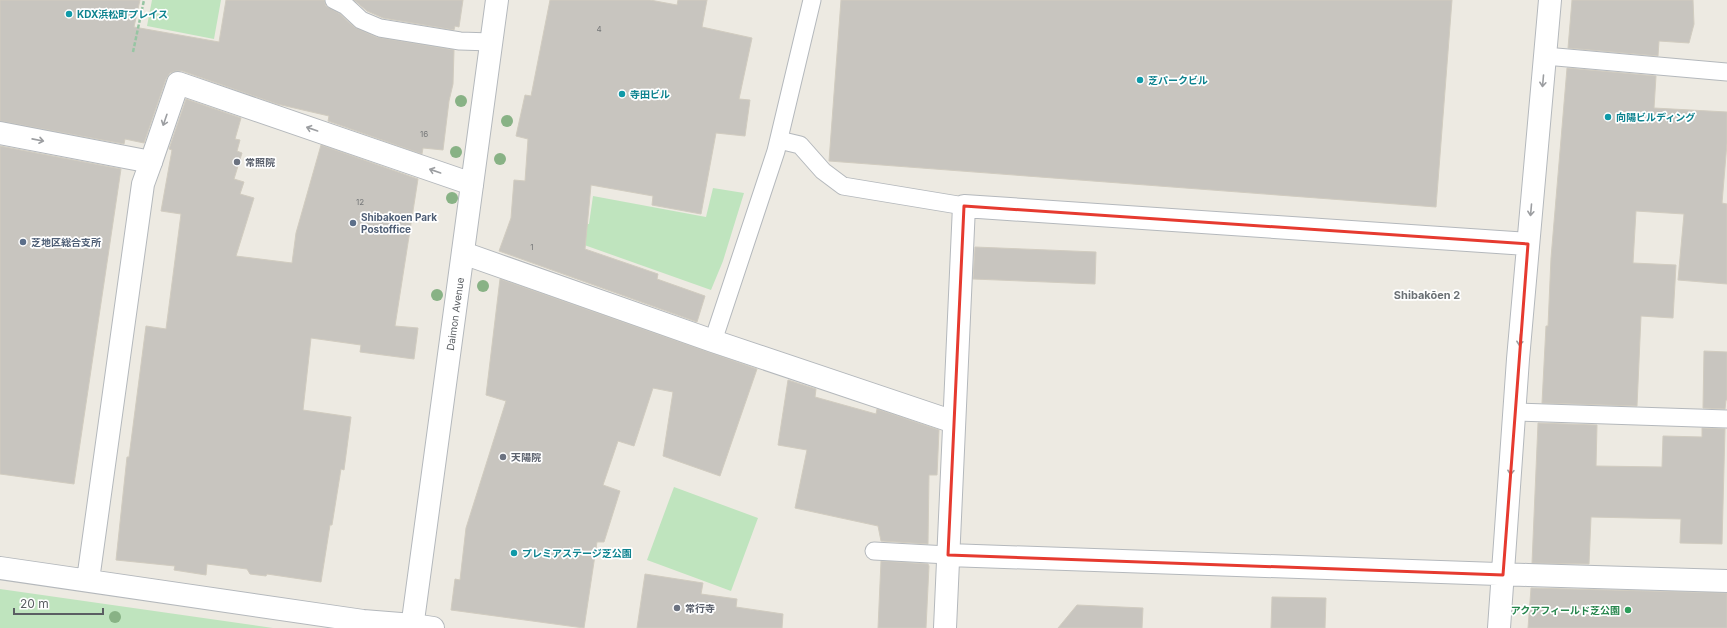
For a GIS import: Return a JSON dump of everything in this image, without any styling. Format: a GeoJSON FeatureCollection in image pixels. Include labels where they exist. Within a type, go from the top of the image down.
{"type":"FeatureCollection","features":[{"type":"Feature","properties":{"kind":"street","name":"Daimon Avenue"},"geometry":{"type":"LineString","coordinates":[[419,627],[463,253],[497,0]]}},
{"type":"Feature","properties":{"kind":"street"},"geometry":{"type":"LineString","coordinates":[[1499,628],[1528,244],[1550,0]]}},
{"type":"Feature","properties":{"kind":"street"},"geometry":{"type":"LineString","coordinates":[[88,580],[143,184],[178,83],[472,184]]}},
{"type":"Feature","properties":{"kind":"street"},"geometry":{"type":"LineString","coordinates":[[0,133],[151,162]]}},
{"type":"Feature","properties":{"kind":"street"},"geometry":{"type":"LineString","coordinates":[[945,628],[964,206],[1528,244]]}},
{"type":"Feature","properties":{"kind":"street"},"geometry":{"type":"LineString","coordinates":[[463,253],[713,341],[954,422]]}},
{"type":"Feature","properties":{"kind":"street"},"geometry":{"type":"LineString","coordinates":[[948,555],[1727,581]]}},
{"type":"Feature","properties":{"kind":"street"},"geometry":{"type":"LineString","coordinates":[[0,568],[363,621],[419,627]]}},
{"type":"Feature","properties":{"kind":"lane"},"geometry":{"type":"LineString","coordinates":[[334,0],[346,6],[361,20],[380,28],[460,41],[491,42]]}},
{"type":"Feature","properties":{"kind":"lane"},"geometry":{"type":"LineString","coordinates":[[713,341],[779,140],[812,0]]}},
{"type":"Feature","properties":{"kind":"lane"},"geometry":{"type":"LineString","coordinates":[[1545,56],[1727,72]]}},
{"type":"Feature","properties":{"kind":"lane"},"geometry":{"type":"LineString","coordinates":[[779,140],[800,145],[823,171],[843,186],[964,206]]}},
{"type":"Feature","properties":{"kind":"lane"},"geometry":{"type":"LineString","coordinates":[[1515,412],[1727,419]]}},
{"type":"Feature","properties":{"kind":"lane"},"geometry":{"type":"LineString","coordinates":[[874,551],[948,555]]}},
{"type":"Feature","properties":{"kind":"path"},"geometry":{"type":"LineString","coordinates":[[133,52],[144,0]]}},
{"type":"Feature","properties":{"kind":"highlighted area"},"geometry":{"type":"Polygon","coordinates":[[[964,206],[1528,244],[1503,575],[948,555],[964,206]]]}},
{"type":"Feature","properties":{"kind":"green space"},"geometry":{"type":"Polygon","coordinates":[[[152,0],[221,0],[214,39],[147,26],[152,0]]]}},
{"type":"Feature","properties":{"kind":"green space"},"geometry":{"type":"Polygon","coordinates":[[[713,188],[744,193],[723,261],[711,290],[573,241],[555,221],[589,224],[593,196],[706,217],[713,188]]]}},
{"type":"Feature","properties":{"kind":"green space"},"geometry":{"type":"Polygon","coordinates":[[[674,487],[758,518],[731,591],[647,560],[674,487]]]}},
{"type":"Feature","properties":{"kind":"green space"},"geometry":{"type":"Polygon","coordinates":[[[0,589],[273,628],[0,628],[0,589]]]}},
{"type":"Feature","properties":{"kind":"building"},"geometry":{"type":"Polygon","coordinates":[[[0,0],[140,0],[134,27],[219,42],[226,0],[324,0],[326,6],[340,14],[354,27],[376,37],[454,50],[453,84],[449,101],[443,150],[423,148],[422,154],[328,121],[329,116],[277,104],[182,71],[170,73],[166,79],[144,143],[125,139],[124,144],[0,121],[0,0]]]}},
{"type":"Feature","properties":{"kind":"building"},"geometry":{"type":"Polygon","coordinates":[[[354,0],[463,0],[459,27],[455,26],[454,30],[383,18],[367,11],[354,0]]]}},
{"type":"Feature","properties":{"kind":"building"},"geometry":{"type":"Polygon","coordinates":[[[550,0],[650,0],[677,5],[678,0],[707,0],[702,27],[752,38],[739,99],[750,100],[745,136],[716,133],[701,214],[652,205],[653,196],[591,185],[585,249],[658,274],[657,279],[705,296],[697,322],[499,251],[511,218],[514,180],[525,181],[528,139],[516,136],[525,95],[531,96],[550,0]]]}},
{"type":"Feature","properties":{"kind":"building","name":"芝パークビル"},"geometry":{"type":"Polygon","coordinates":[[[841,0],[1452,0],[1436,207],[829,161],[841,0]]]}},
{"type":"Feature","properties":{"kind":"building"},"geometry":{"type":"Polygon","coordinates":[[[1572,0],[1693,0],[1694,24],[1689,43],[1659,41],[1658,56],[1568,48],[1572,0]]]}},
{"type":"Feature","properties":{"kind":"building"},"geometry":{"type":"Polygon","coordinates":[[[1567,68],[1656,76],[1654,108],[1727,112],[1727,143],[1722,203],[1727,204],[1727,284],[1678,280],[1684,214],[1636,211],[1633,263],[1676,265],[1673,318],[1641,316],[1637,406],[1542,403],[1546,326],[1548,326],[1551,258],[1567,68]]]}},
{"type":"Feature","properties":{"kind":"building"},"geometry":{"type":"Polygon","coordinates":[[[186,99],[241,118],[235,139],[240,140],[237,151],[242,153],[234,179],[244,182],[240,194],[254,198],[236,256],[292,263],[296,233],[321,145],[418,179],[395,326],[418,328],[414,359],[360,352],[361,345],[311,338],[303,410],[351,417],[344,470],[341,469],[321,582],[267,574],[266,576],[250,574],[247,569],[207,564],[206,575],[174,570],[175,566],[116,560],[127,457],[129,457],[146,326],[166,329],[181,214],[161,211],[172,150],[169,149],[186,99]]]}},
{"type":"Feature","properties":{"kind":"building"},"geometry":{"type":"Polygon","coordinates":[[[0,146],[121,169],[74,484],[0,474],[0,146]]]}},
{"type":"Feature","properties":{"kind":"building"},"geometry":{"type":"Polygon","coordinates":[[[975,247],[1096,252],[1095,284],[973,279],[975,247]]]}},
{"type":"Feature","properties":{"kind":"building"},"geometry":{"type":"Polygon","coordinates":[[[500,279],[757,369],[720,476],[663,456],[673,392],[653,388],[634,446],[618,441],[603,485],[620,491],[604,542],[597,542],[584,628],[451,610],[455,579],[460,580],[466,528],[506,401],[486,395],[500,279]]]}},
{"type":"Feature","properties":{"kind":"building"},"geometry":{"type":"Polygon","coordinates":[[[1704,351],[1727,352],[1727,400],[1725,409],[1703,408],[1704,351]]]}},
{"type":"Feature","properties":{"kind":"building"},"geometry":{"type":"Polygon","coordinates":[[[788,380],[816,389],[815,397],[876,414],[877,409],[939,430],[937,475],[929,475],[928,544],[881,541],[878,526],[795,508],[807,450],[778,445],[788,380]]]}},
{"type":"Feature","properties":{"kind":"building"},"geometry":{"type":"Polygon","coordinates":[[[1538,423],[1597,425],[1596,466],[1662,467],[1663,436],[1702,437],[1702,428],[1725,429],[1722,544],[1680,543],[1681,519],[1591,517],[1589,564],[1532,563],[1538,423]]]}},
{"type":"Feature","properties":{"kind":"building"},"geometry":{"type":"Polygon","coordinates":[[[881,561],[928,564],[926,628],[878,628],[881,561]]]}},
{"type":"Feature","properties":{"kind":"building"},"geometry":{"type":"Polygon","coordinates":[[[645,574],[703,583],[701,594],[737,599],[736,607],[783,614],[782,628],[637,628],[645,574]]]}},
{"type":"Feature","properties":{"kind":"building","name":"アクアフィールド芝公園"},"geometry":{"type":"Polygon","coordinates":[[[1531,588],[1727,593],[1727,628],[1528,628],[1531,588]]]}},
{"type":"Feature","properties":{"kind":"building"},"geometry":{"type":"Polygon","coordinates":[[[1272,597],[1326,598],[1325,628],[1271,628],[1272,597]]]}},
{"type":"Feature","properties":{"kind":"building"},"geometry":{"type":"Polygon","coordinates":[[[1077,605],[1143,608],[1142,628],[1058,628],[1077,605]]]}},
{"type":"Feature","properties":{"kind":"place","name":"KDX浜松町プレイス"},"geometry":{"type":"Point","coordinates":[69,14]}},
{"type":"Feature","properties":{"kind":"place","name":"芝パークビル"},"geometry":{"type":"Point","coordinates":[1140,80]}},
{"type":"Feature","properties":{"kind":"place","name":"寺田ビル"},"geometry":{"type":"Point","coordinates":[622,94]}},
{"type":"Feature","properties":{"kind":"place","name":"向陽ビルディング"},"geometry":{"type":"Point","coordinates":[1608,117]}},
{"type":"Feature","properties":{"kind":"place","name":"常照院"},"geometry":{"type":"Point","coordinates":[237,162]}},
{"type":"Feature","properties":{"kind":"place","name":"Shibakoen Park Postoffice"},"geometry":{"type":"Point","coordinates":[353,223]}},
{"type":"Feature","properties":{"kind":"place","name":"芝地区総合支所"},"geometry":{"type":"Point","coordinates":[23,242]}},
{"type":"Feature","properties":{"kind":"place","name":"天陽院"},"geometry":{"type":"Point","coordinates":[503,457]}},
{"type":"Feature","properties":{"kind":"place","name":"プレミアステージ芝公園"},"geometry":{"type":"Point","coordinates":[514,553]}},
{"type":"Feature","properties":{"kind":"place","name":"常行寺"},"geometry":{"type":"Point","coordinates":[677,608]}},
{"type":"Feature","properties":{"kind":"place","name":"アクアフィールド芝公園"},"geometry":{"type":"Point","coordinates":[1628,610]}},
{"type":"Feature","properties":{"kind":"district","name":"Shibakōen 2"},"geometry":{"type":"Point","coordinates":[1427,295]}}]}
